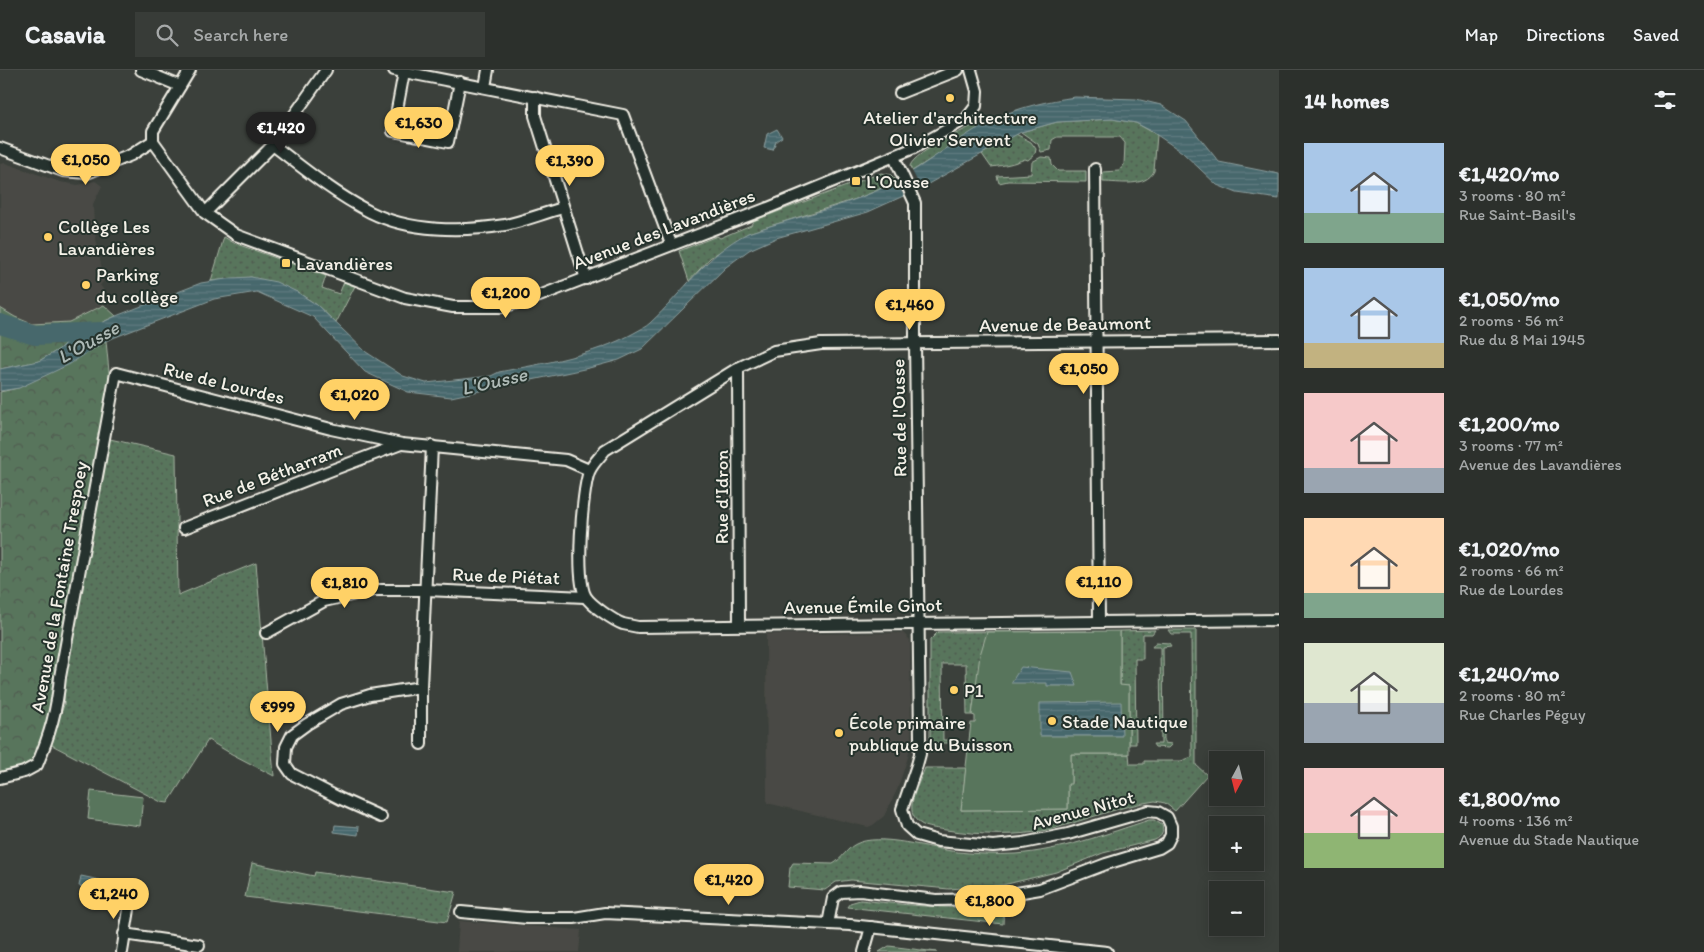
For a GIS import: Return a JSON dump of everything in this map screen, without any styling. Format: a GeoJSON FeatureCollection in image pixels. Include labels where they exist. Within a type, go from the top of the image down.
{"type":"FeatureCollection","features":[{"type":"Feature","properties":{"kind":"street"},"geometry":{"type":"LineString","coordinates":[[141,70],[180,86]]}},
{"type":"Feature","properties":{"kind":"street"},"geometry":{"type":"LineString","coordinates":[[0,148],[63,171],[87,173],[131,156],[153,141],[153,131],[190,70]]}},
{"type":"Feature","properties":{"kind":"street"},"geometry":{"type":"LineString","coordinates":[[205,213],[273,145],[326,70]]}},
{"type":"Feature","properties":{"kind":"street"},"geometry":{"type":"LineString","coordinates":[[485,87],[488,70]]}},
{"type":"Feature","properties":{"kind":"street"},"geometry":{"type":"LineString","coordinates":[[900,93],[958,70]]}},
{"type":"Feature","properties":{"kind":"street","name":"Avenue des Lavandières"},"geometry":{"type":"LineString","coordinates":[[153,141],[205,213],[236,235],[405,298],[453,308],[502,307],[534,298],[586,279],[894,157],[966,119],[976,106],[977,91],[971,70]]}},
{"type":"Feature","properties":{"kind":"street"},"geometry":{"type":"LineString","coordinates":[[460,82],[448,142],[393,131],[399,71],[460,82],[623,115],[671,244]]}},
{"type":"Feature","properties":{"kind":"street"},"geometry":{"type":"LineString","coordinates":[[535,97],[535,116],[586,279]]}},
{"type":"Feature","properties":{"kind":"street"},"geometry":{"type":"LineString","coordinates":[[273,145],[320,181],[371,212],[420,227],[462,230],[506,224],[563,208]]}},
{"type":"Feature","properties":{"kind":"street","name":"Rue de l'Ousse"},"geometry":{"type":"LineString","coordinates":[[894,157],[915,203],[919,623]]}},
{"type":"Feature","properties":{"kind":"street"},"geometry":{"type":"LineString","coordinates":[[1095,169],[1100,621]]}},
{"type":"Feature","properties":{"kind":"street","name":"Avenue de Beaumont"},"geometry":{"type":"LineString","coordinates":[[589,470],[605,450],[738,368],[774,351],[822,344],[1279,340]]}},
{"type":"Feature","properties":{"kind":"street","name":"Rue d'Idron"},"geometry":{"type":"LineString","coordinates":[[738,368],[739,625]]}},
{"type":"Feature","properties":{"kind":"street","name":"Rue de Lourdes"},"geometry":{"type":"LineString","coordinates":[[116,373],[331,429],[402,444],[566,460],[589,470]]}},
{"type":"Feature","properties":{"kind":"street","name":"Avenue de la Fontaine Trespoey"},"geometry":{"type":"LineString","coordinates":[[0,778],[24,772],[37,765],[49,736],[57,707],[60,677],[116,373]]}},
{"type":"Feature","properties":{"kind":"street","name":"Rue de Bétharram"},"geometry":{"type":"LineString","coordinates":[[184,528],[402,444]]}},
{"type":"Feature","properties":{"kind":"street"},"geometry":{"type":"LineString","coordinates":[[421,744],[421,687],[432,446]]}},
{"type":"Feature","properties":{"kind":"street"},"geometry":{"type":"LineString","coordinates":[[585,597],[581,580],[580,558],[584,489],[589,470]]}},
{"type":"Feature","properties":{"kind":"street","name":"Rue de Piétat"},"geometry":{"type":"LineString","coordinates":[[266,633],[324,601],[374,590],[426,590],[585,597]]}},
{"type":"Feature","properties":{"kind":"street","name":"Avenue Émile Ginot"},"geometry":{"type":"LineString","coordinates":[[585,597],[599,609],[621,623],[638,627],[1279,620]]}},
{"type":"Feature","properties":{"kind":"street","name":"Avenue Nitot"},"geometry":{"type":"LineString","coordinates":[[828,924],[832,898],[841,892],[860,891],[936,900],[982,899],[1040,889],[1106,864],[1159,848],[1167,843],[1171,835],[1171,826],[1167,817],[1158,812],[1148,811],[1068,834],[1023,843],[993,846],[938,841],[917,835],[907,826],[902,809],[920,754],[919,623]]}},
{"type":"Feature","properties":{"kind":"street"},"geometry":{"type":"LineString","coordinates":[[380,818],[292,774],[285,764],[286,747],[292,735],[341,704],[370,695],[421,687]]}},
{"type":"Feature","properties":{"kind":"street"},"geometry":{"type":"LineString","coordinates":[[122,952],[132,891]]}},
{"type":"Feature","properties":{"kind":"street"},"geometry":{"type":"LineString","coordinates":[[461,912],[527,918],[564,918],[605,913],[828,924],[1107,952]]}},
{"type":"Feature","properties":{"kind":"street"},"geometry":{"type":"LineString","coordinates":[[864,952],[871,927]]}},
{"type":"Feature","properties":{"kind":"street"},"geometry":{"type":"LineString","coordinates":[[124,934],[199,945]]}},
{"type":"Feature","properties":{"kind":"shaded area","name":"Collège Les Lavandières"},"geometry":{"type":"Polygon","coordinates":[[[5,163],[60,182],[78,185],[95,181],[102,186],[93,204],[94,228],[104,281],[100,285],[105,292],[99,295],[104,305],[69,322],[32,324],[0,308],[0,164],[5,163]]]}},
{"type":"Feature","properties":{"kind":"shaded area","name":"École primaire publique du Buisson"},"geometry":{"type":"Polygon","coordinates":[[[903,633],[910,640],[911,738],[908,757],[897,790],[884,816],[868,827],[767,803],[766,634],[903,633]]]}},
{"type":"Feature","properties":{"kind":"shaded area"},"geometry":{"type":"Polygon","coordinates":[[[459,921],[581,930],[579,952],[457,952],[459,921]]]}},
{"type":"Feature","properties":{"kind":"green space"},"geometry":{"type":"Polygon","coordinates":[[[1112,119],[1136,123],[1157,135],[1154,171],[1145,180],[1132,183],[1103,182],[1103,172],[1119,171],[1124,165],[1125,143],[1120,137],[1057,137],[1052,140],[1051,150],[1041,152],[1038,144],[1021,132],[1057,122],[1112,119]]]}},
{"type":"Feature","properties":{"kind":"green space"},"geometry":{"type":"Polygon","coordinates":[[[982,121],[985,125],[912,171],[910,166],[921,154],[982,121]]]}},
{"type":"Feature","properties":{"kind":"green space"},"geometry":{"type":"Polygon","coordinates":[[[1016,134],[1031,142],[1036,149],[1035,154],[1028,160],[1025,159],[991,167],[982,154],[1016,134]]]}},
{"type":"Feature","properties":{"kind":"green space"},"geometry":{"type":"Polygon","coordinates":[[[1041,157],[1051,158],[1052,165],[1058,171],[1086,171],[1086,182],[1008,181],[999,183],[997,176],[1031,174],[1032,162],[1041,157]]]}},
{"type":"Feature","properties":{"kind":"green space"},"geometry":{"type":"Polygon","coordinates":[[[881,173],[891,175],[896,180],[856,199],[748,233],[710,258],[689,281],[679,251],[717,236],[720,238],[751,225],[753,221],[881,173]]]}},
{"type":"Feature","properties":{"kind":"green space"},"geometry":{"type":"Polygon","coordinates":[[[224,237],[234,243],[326,276],[322,288],[339,294],[344,282],[355,286],[336,323],[317,305],[297,292],[251,277],[211,281],[224,237]]]}},
{"type":"Feature","properties":{"kind":"green space"},"geometry":{"type":"Polygon","coordinates":[[[104,305],[116,316],[72,336],[58,350],[39,361],[0,369],[0,308],[32,324],[69,322],[104,305]]]}},
{"type":"Feature","properties":{"kind":"green space"},"geometry":{"type":"Polygon","coordinates":[[[106,341],[110,382],[46,730],[35,761],[29,767],[0,774],[0,392],[18,388],[106,341]]]}},
{"type":"Feature","properties":{"kind":"green space"},"geometry":{"type":"Polygon","coordinates":[[[110,439],[176,454],[178,595],[256,563],[274,776],[208,740],[168,803],[161,802],[50,744],[64,705],[65,675],[110,439]]]}},
{"type":"Feature","properties":{"kind":"green space"},"geometry":{"type":"Polygon","coordinates":[[[1155,630],[1152,634],[1143,634],[1143,659],[1135,659],[1136,744],[1129,744],[1129,686],[1120,686],[1120,631],[1155,630]]]}},
{"type":"Feature","properties":{"kind":"green space"},"geometry":{"type":"Polygon","coordinates":[[[1168,630],[1196,630],[1196,765],[1207,775],[1175,811],[1165,803],[1155,801],[1116,810],[1052,829],[1013,834],[973,833],[937,829],[919,823],[913,815],[912,804],[915,791],[925,768],[966,768],[961,810],[1068,809],[1068,784],[1071,783],[1071,754],[1129,754],[1130,764],[1144,764],[1144,761],[1181,761],[1192,757],[1191,634],[1171,634],[1168,630]]]}},
{"type":"Feature","properties":{"kind":"green space"},"geometry":{"type":"Polygon","coordinates":[[[1087,631],[976,683],[972,715],[967,715],[966,664],[942,664],[943,740],[956,740],[956,743],[930,743],[930,640],[938,632],[1087,631]]]}},
{"type":"Feature","properties":{"kind":"green space","name":"Stade Nautique"},"geometry":{"type":"Polygon","coordinates":[[[1120,631],[1120,685],[1129,686],[1129,754],[1071,754],[1071,784],[1068,784],[1068,809],[961,810],[971,723],[975,723],[975,716],[972,715],[980,655],[987,632],[1120,631]]]}},
{"type":"Feature","properties":{"kind":"green space"},"geometry":{"type":"Polygon","coordinates":[[[1156,642],[1169,643],[1171,646],[1163,647],[1164,743],[1172,744],[1168,748],[1155,747],[1153,744],[1161,744],[1160,647],[1152,647],[1156,642]]]}},
{"type":"Feature","properties":{"kind":"green space"},"geometry":{"type":"Polygon","coordinates":[[[91,791],[143,797],[140,826],[88,819],[91,791]]]}},
{"type":"Feature","properties":{"kind":"green space"},"geometry":{"type":"Polygon","coordinates":[[[1154,820],[1162,825],[1162,834],[1155,840],[1103,853],[1056,872],[1003,885],[949,889],[851,880],[836,882],[825,890],[788,887],[790,868],[793,863],[833,864],[853,846],[866,841],[891,840],[965,853],[1015,854],[1066,846],[1154,820]]]}},
{"type":"Feature","properties":{"kind":"green space"},"geometry":{"type":"Polygon","coordinates":[[[252,863],[314,876],[315,872],[456,892],[447,922],[245,897],[252,863]]]}},
{"type":"Feature","properties":{"kind":"green space"},"geometry":{"type":"Polygon","coordinates":[[[860,900],[950,907],[1004,904],[1003,924],[847,907],[850,903],[860,900]]]}},
{"type":"Feature","properties":{"kind":"green space"},"geometry":{"type":"Polygon","coordinates":[[[889,946],[937,952],[879,952],[889,946]]]}},
{"type":"Feature","properties":{"kind":"water","name":"L'Ousse"},"geometry":{"type":"Polygon","coordinates":[[[1075,97],[1136,99],[1161,105],[1186,121],[1219,162],[1279,174],[1279,199],[1237,193],[1217,185],[1182,152],[1136,123],[1112,119],[1057,122],[1021,132],[921,188],[868,212],[776,238],[749,250],[726,267],[642,349],[619,360],[589,368],[451,397],[408,392],[365,372],[313,317],[257,292],[214,299],[105,341],[70,364],[19,388],[0,391],[0,369],[39,361],[58,350],[72,337],[116,316],[201,283],[232,278],[251,277],[276,282],[297,292],[317,305],[366,352],[403,376],[426,383],[491,376],[499,372],[568,358],[602,348],[647,326],[708,262],[733,241],[748,233],[828,209],[874,192],[906,176],[979,127],[1013,111],[1054,100],[1075,97]]]}},
{"type":"Feature","properties":{"kind":"water"},"geometry":{"type":"Polygon","coordinates":[[[777,129],[782,137],[776,141],[773,150],[764,148],[767,134],[777,129]]]}},
{"type":"Feature","properties":{"kind":"water"},"geometry":{"type":"Polygon","coordinates":[[[1021,667],[1072,672],[1077,686],[1047,686],[1047,683],[1011,683],[1021,667]]]}},
{"type":"Feature","properties":{"kind":"water"},"geometry":{"type":"Polygon","coordinates":[[[1121,702],[1122,736],[1040,736],[1040,703],[1121,702]]]}},
{"type":"Feature","properties":{"kind":"water"},"geometry":{"type":"Polygon","coordinates":[[[335,825],[359,827],[358,835],[334,832],[335,825]]]}},
{"type":"Feature","properties":{"kind":"water"},"geometry":{"type":"Polygon","coordinates":[[[81,876],[100,880],[98,895],[92,894],[93,888],[79,886],[81,876]]]}},
{"type":"Feature","properties":{"kind":"pier"},"geometry":{"type":"Polygon","coordinates":[[[911,169],[922,190],[905,198],[895,178],[911,169]]]}},
{"type":"Feature","properties":{"kind":"waterway"},"geometry":{"type":"LineString","coordinates":[[0,324],[35,335],[101,332]]}},
{"type":"Feature","properties":{"kind":"place","name":"Atelier d'architecture Olivier Servent"},"geometry":{"type":"Point","coordinates":[950,98]}},
{"type":"Feature","properties":{"kind":"place","name":"L'Ousse"},"geometry":{"type":"Point","coordinates":[856,181]}},
{"type":"Feature","properties":{"kind":"place","name":"Collège Les Lavandières"},"geometry":{"type":"Point","coordinates":[48,237]}},
{"type":"Feature","properties":{"kind":"place","name":"Lavandières"},"geometry":{"type":"Point","coordinates":[286,263]}},
{"type":"Feature","properties":{"kind":"place","name":"Parking du collège"},"geometry":{"type":"Point","coordinates":[86,285]}},
{"type":"Feature","properties":{"kind":"place","name":"P1"},"geometry":{"type":"Point","coordinates":[954,690]}},
{"type":"Feature","properties":{"kind":"place","name":"Stade Nautique"},"geometry":{"type":"Point","coordinates":[1052,721]}},
{"type":"Feature","properties":{"kind":"place","name":"École primaire publique du Buisson"},"geometry":{"type":"Point","coordinates":[839,733]}}]}
